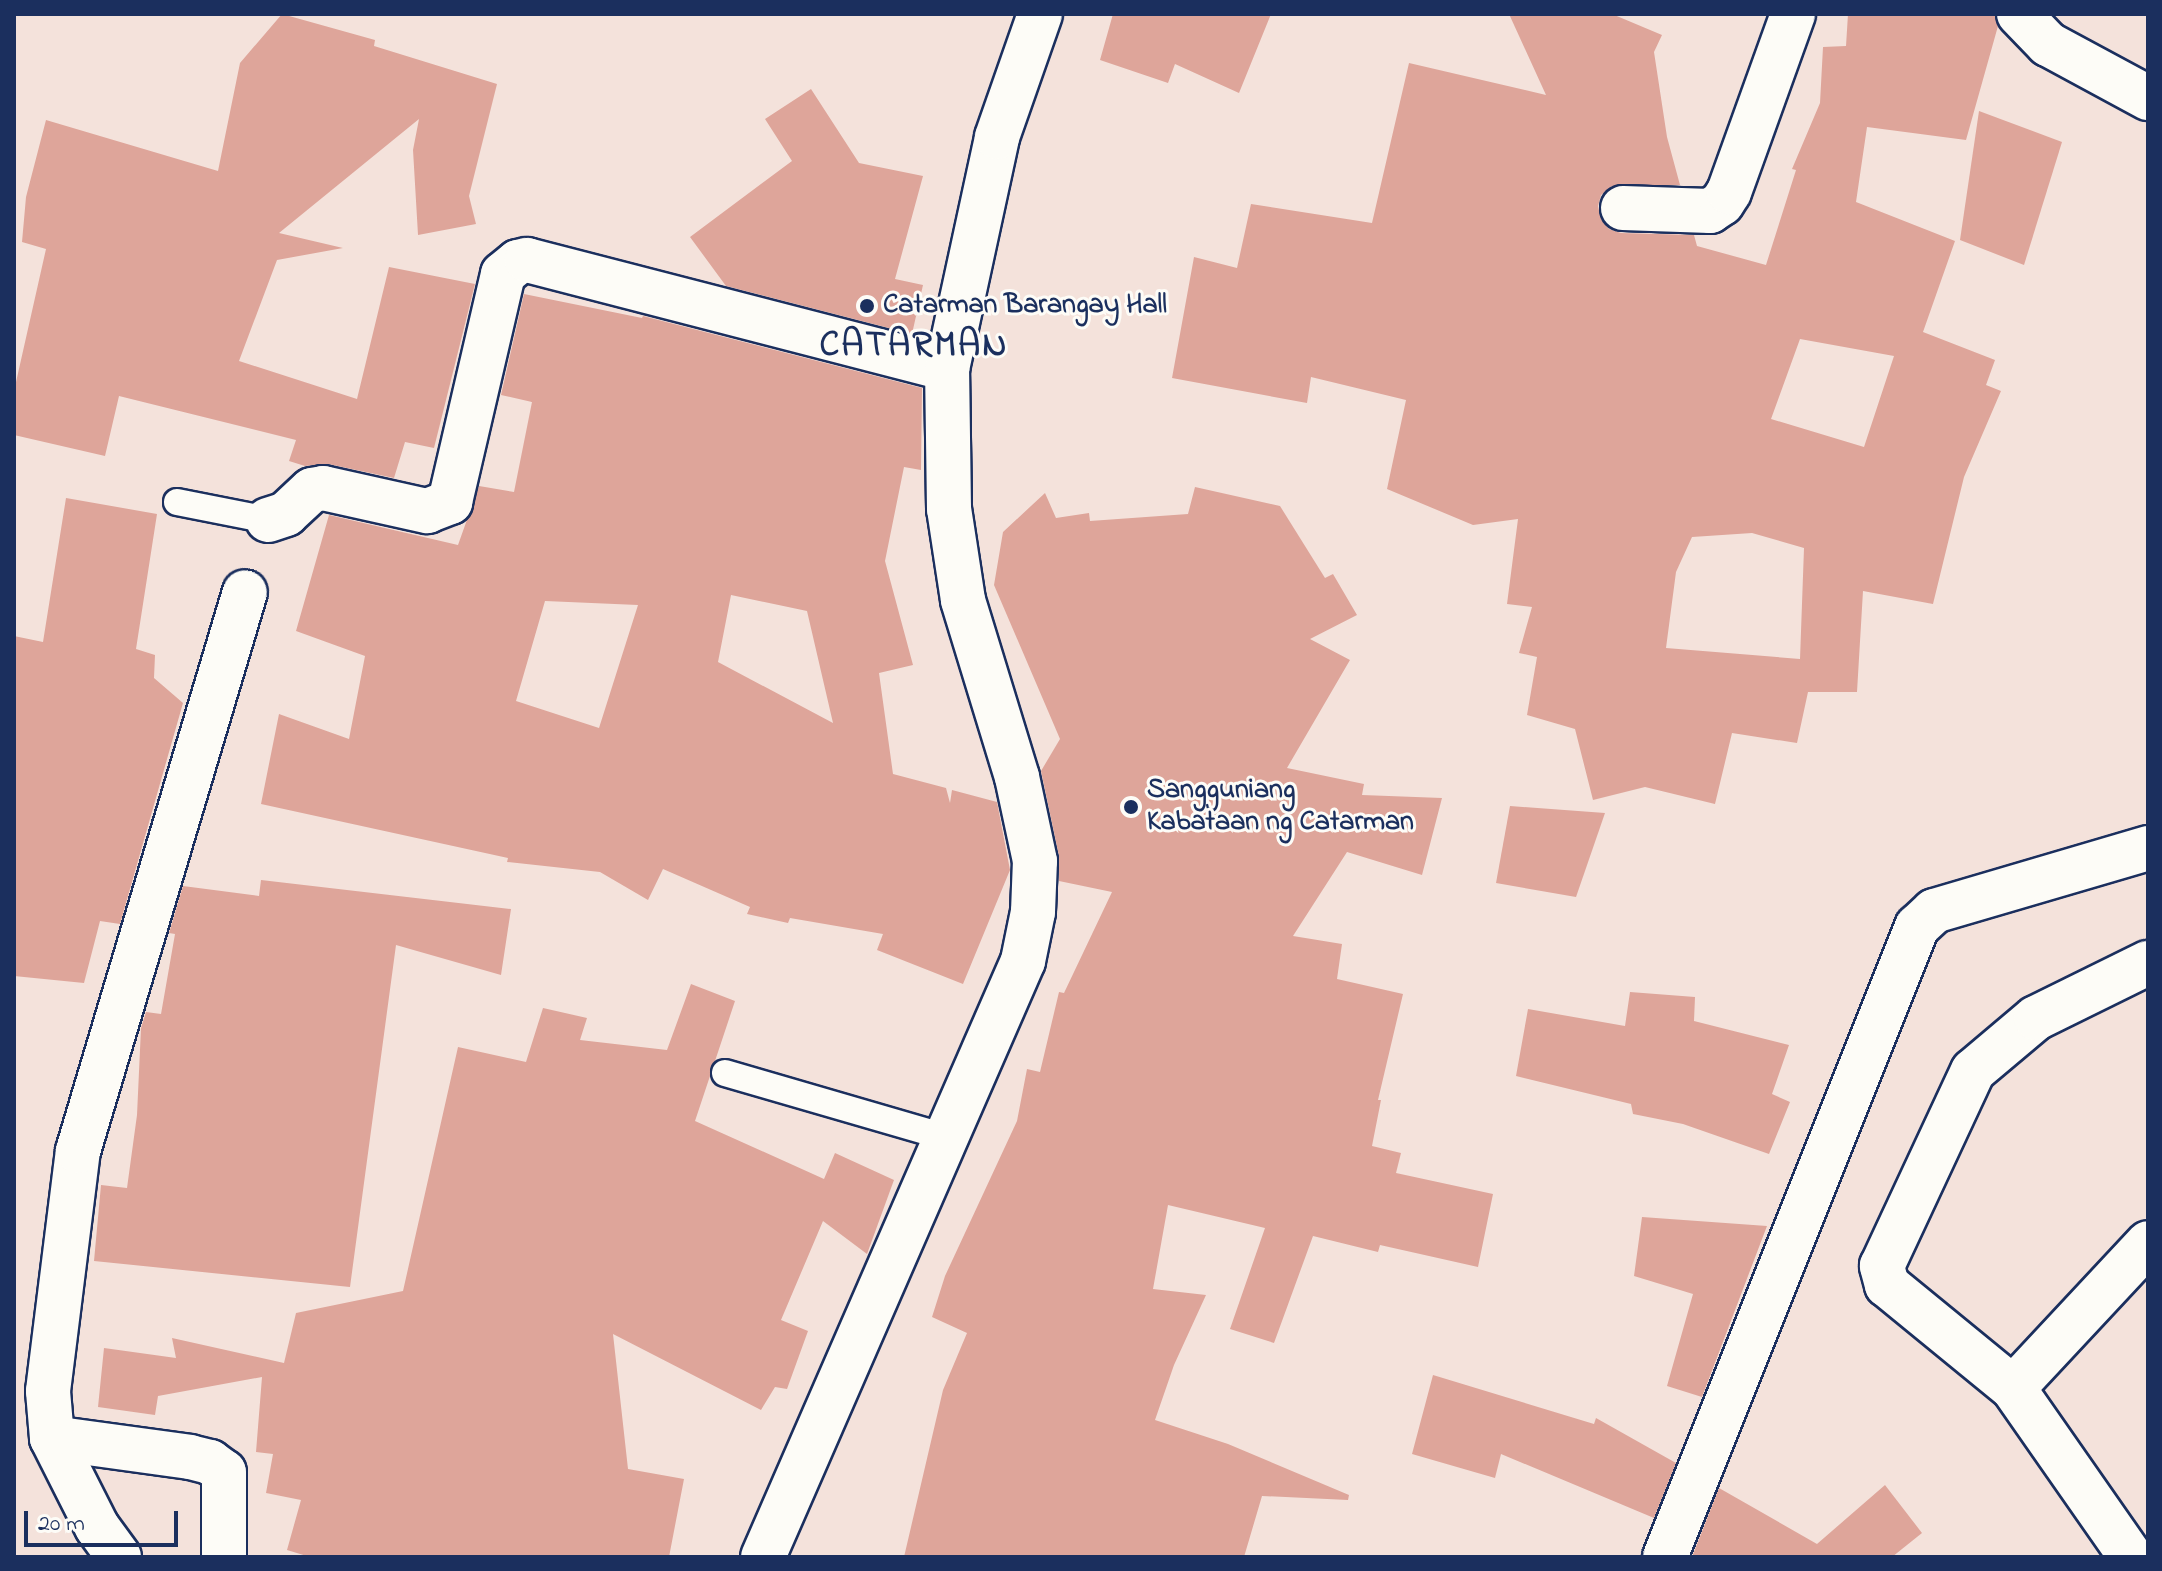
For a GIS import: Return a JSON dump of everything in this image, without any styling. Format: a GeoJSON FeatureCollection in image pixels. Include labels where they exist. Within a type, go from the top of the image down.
{"type":"FeatureCollection","features":[{"type":"Feature","properties":{"kind":"street"},"geometry":{"type":"LineString","coordinates":[[763,1557],[1023,961],[1033,912],[1035,861],[1017,777],[963,600],[949,509],[947,369],[997,137],[1040,14]]}},
{"type":"Feature","properties":{"kind":"street"},"geometry":{"type":"LineString","coordinates":[[1623,208],[1710,211],[1722,203],[1729,192],[1793,14]]}},
{"type":"Feature","properties":{"kind":"street"},"geometry":{"type":"LineString","coordinates":[[2019,14],[2048,44],[2148,98]]}},
{"type":"Feature","properties":{"kind":"street"},"geometry":{"type":"LineString","coordinates":[[268,520],[286,514],[312,490],[323,488],[427,511],[450,502],[503,274],[518,262],[527,260],[947,369]]}},
{"type":"Feature","properties":{"kind":"street"},"geometry":{"type":"LineString","coordinates":[[119,1557],[97,1527],[52,1438],[48,1391],[78,1151],[245,592]]}},
{"type":"Feature","properties":{"kind":"street"},"geometry":{"type":"LineString","coordinates":[[1665,1557],[1917,927],[1934,911],[2148,848]]}},
{"type":"Feature","properties":{"kind":"street"},"geometry":{"type":"LineString","coordinates":[[2131,1557],[2013,1388],[1887,1285],[1882,1266],[1973,1071],[2036,1018],[2148,963]]}},
{"type":"Feature","properties":{"kind":"street"},"geometry":{"type":"LineString","coordinates":[[2013,1388],[2148,1243]]}},
{"type":"Feature","properties":{"kind":"street"},"geometry":{"type":"LineString","coordinates":[[52,1438],[190,1457],[217,1467],[224,1472],[226,1488],[224,1557]]}},
{"type":"Feature","properties":{"kind":"lane"},"geometry":{"type":"LineString","coordinates":[[177,502],[268,520]]}},
{"type":"Feature","properties":{"kind":"lane"},"geometry":{"type":"LineString","coordinates":[[725,1073],[945,1137]]}},
{"type":"Feature","properties":{"kind":"building"},"geometry":{"type":"Polygon","coordinates":[[[282,14],[375,40],[374,46],[497,84],[469,196],[476,224],[418,235],[413,150],[419,119],[279,233],[343,248],[277,260],[239,361],[357,399],[389,267],[475,284],[434,448],[405,442],[394,478],[328,464],[305,466],[289,461],[296,440],[119,396],[105,456],[14,435],[14,391],[46,249],[22,242],[26,197],[46,120],[218,171],[240,63],[282,14]]]}},
{"type":"Feature","properties":{"kind":"building"},"geometry":{"type":"Polygon","coordinates":[[[1113,14],[1271,14],[1239,93],[1175,64],[1168,83],[1100,60],[1113,14]]]}},
{"type":"Feature","properties":{"kind":"building"},"geometry":{"type":"Polygon","coordinates":[[[1509,14],[1612,14],[1662,35],[1654,52],[1667,137],[1680,185],[1612,186],[1601,195],[1598,206],[1601,219],[1609,229],[1621,233],[1694,235],[1697,246],[1766,265],[1796,170],[1792,169],[1820,103],[1823,47],[1846,46],[1848,14],[1995,14],[1998,26],[1966,140],[1867,127],[1856,202],[1955,241],[1923,332],[1995,360],[1986,385],[2001,391],[1964,477],[1933,604],[1863,591],[1857,692],[1808,692],[1797,743],[1732,733],[1715,804],[1645,787],[1593,800],[1575,729],[1527,715],[1537,657],[1519,653],[1532,607],[1507,604],[1518,519],[1473,525],[1387,489],[1406,400],[1311,377],[1307,403],[1172,378],[1194,257],[1237,268],[1251,204],[1372,223],[1409,63],[1546,95],[1509,14]],[[1800,339],[1771,419],[1864,447],[1894,356],[1800,339]],[[1752,533],[1692,537],[1676,572],[1666,648],[1800,659],[1804,548],[1752,533]]]}},
{"type":"Feature","properties":{"kind":"building"},"geometry":{"type":"Polygon","coordinates":[[[811,89],[859,163],[923,176],[895,279],[923,285],[912,334],[726,286],[690,237],[792,161],[765,119],[811,89]]]}},
{"type":"Feature","properties":{"kind":"building"},"geometry":{"type":"Polygon","coordinates":[[[1979,111],[2062,142],[2024,265],[1960,240],[1979,111]]]}},
{"type":"Feature","properties":{"kind":"building"},"geometry":{"type":"Polygon","coordinates":[[[524,294],[643,316],[922,388],[921,470],[904,467],[885,561],[913,665],[879,673],[893,774],[946,788],[950,803],[952,790],[997,802],[1010,870],[963,984],[877,950],[883,934],[790,918],[788,923],[747,914],[750,907],[663,869],[648,900],[600,872],[507,862],[508,858],[261,804],[279,714],[349,739],[365,656],[296,631],[329,515],[458,545],[479,486],[514,492],[532,402],[501,395],[524,294]],[[731,595],[718,662],[833,723],[807,611],[731,595]],[[545,601],[516,701],[599,728],[638,605],[545,601]]]}},
{"type":"Feature","properties":{"kind":"building"},"geometry":{"type":"Polygon","coordinates":[[[1195,487],[1280,506],[1325,578],[1333,574],[1357,615],[1310,639],[1350,660],[1287,768],[1364,784],[1362,795],[1442,798],[1422,875],[1347,852],[1293,936],[1342,944],[1337,979],[1403,994],[1378,1100],[1381,1100],[1372,1146],[1401,1153],[1396,1173],[1493,1194],[1478,1267],[1380,1245],[1378,1252],[1313,1236],[1274,1343],[1230,1329],[1265,1228],[1168,1205],[1153,1289],[1206,1295],[1174,1365],[1155,1420],[1228,1444],[1349,1495],[1348,1500],[1262,1496],[1244,1557],[904,1557],[943,1390],[967,1333],[932,1317],[945,1276],[1017,1121],[1027,1069],[1040,1072],[1059,992],[1064,993],[1112,892],[1059,881],[1059,856],[1041,771],[1060,739],[994,585],[1003,532],[1045,493],[1056,518],[1089,513],[1090,521],[1188,514],[1195,487]]]}},
{"type":"Feature","properties":{"kind":"building"},"geometry":{"type":"Polygon","coordinates":[[[66,498],[157,514],[136,649],[155,655],[154,678],[183,703],[120,924],[100,921],[84,983],[14,976],[14,636],[43,642],[66,498]]]}},
{"type":"Feature","properties":{"kind":"building"},"geometry":{"type":"Polygon","coordinates":[[[1510,806],[1605,813],[1576,897],[1496,883],[1510,806]]]}},
{"type":"Feature","properties":{"kind":"building"},"geometry":{"type":"Polygon","coordinates":[[[261,880],[511,909],[501,975],[396,945],[350,1287],[94,1261],[101,1185],[127,1188],[137,1115],[141,1028],[146,1012],[161,1014],[175,934],[169,933],[183,886],[259,896],[261,880]]]}},
{"type":"Feature","properties":{"kind":"building"},"geometry":{"type":"Polygon","coordinates":[[[691,984],[735,1001],[695,1121],[824,1179],[835,1153],[894,1180],[867,1254],[823,1221],[781,1320],[808,1331],[787,1389],[775,1387],[761,1410],[613,1334],[628,1469],[684,1479],[669,1557],[310,1557],[287,1550],[301,1500],[266,1493],[273,1454],[256,1452],[262,1377],[158,1396],[155,1415],[98,1407],[104,1348],[176,1358],[172,1338],[284,1363],[296,1313],[403,1291],[458,1047],[526,1062],[543,1008],[587,1018],[580,1040],[667,1050],[691,984]]]}},
{"type":"Feature","properties":{"kind":"building"},"geometry":{"type":"Polygon","coordinates":[[[1630,992],[1695,997],[1694,1021],[1789,1045],[1772,1094],[1790,1102],[1769,1154],[1683,1124],[1633,1114],[1631,1104],[1516,1076],[1528,1009],[1625,1026],[1630,992]]]}},
{"type":"Feature","properties":{"kind":"building"},"geometry":{"type":"Polygon","coordinates":[[[1642,1217],[1767,1226],[1702,1397],[1667,1386],[1693,1294],[1634,1276],[1642,1217]]]}},
{"type":"Feature","properties":{"kind":"building"},"geometry":{"type":"Polygon","coordinates":[[[1433,1375],[1594,1424],[1596,1418],[1676,1463],[1654,1518],[1501,1454],[1495,1478],[1412,1454],[1433,1375]]]}},
{"type":"Feature","properties":{"kind":"building"},"geometry":{"type":"Polygon","coordinates":[[[1885,1485],[1922,1533],[1892,1557],[1692,1557],[1719,1488],[1817,1544],[1885,1485]]]}},
{"type":"Feature","properties":{"kind":"place","name":"Catarman Barangay Hall"},"geometry":{"type":"Point","coordinates":[867,306]}},
{"type":"Feature","properties":{"kind":"place","name":"Sangguniang Kabataan ng Catarman"},"geometry":{"type":"Point","coordinates":[1131,807]}},
{"type":"Feature","properties":{"kind":"district","name":"CATARMAN"},"geometry":{"type":"Point","coordinates":[914,347]}}]}
